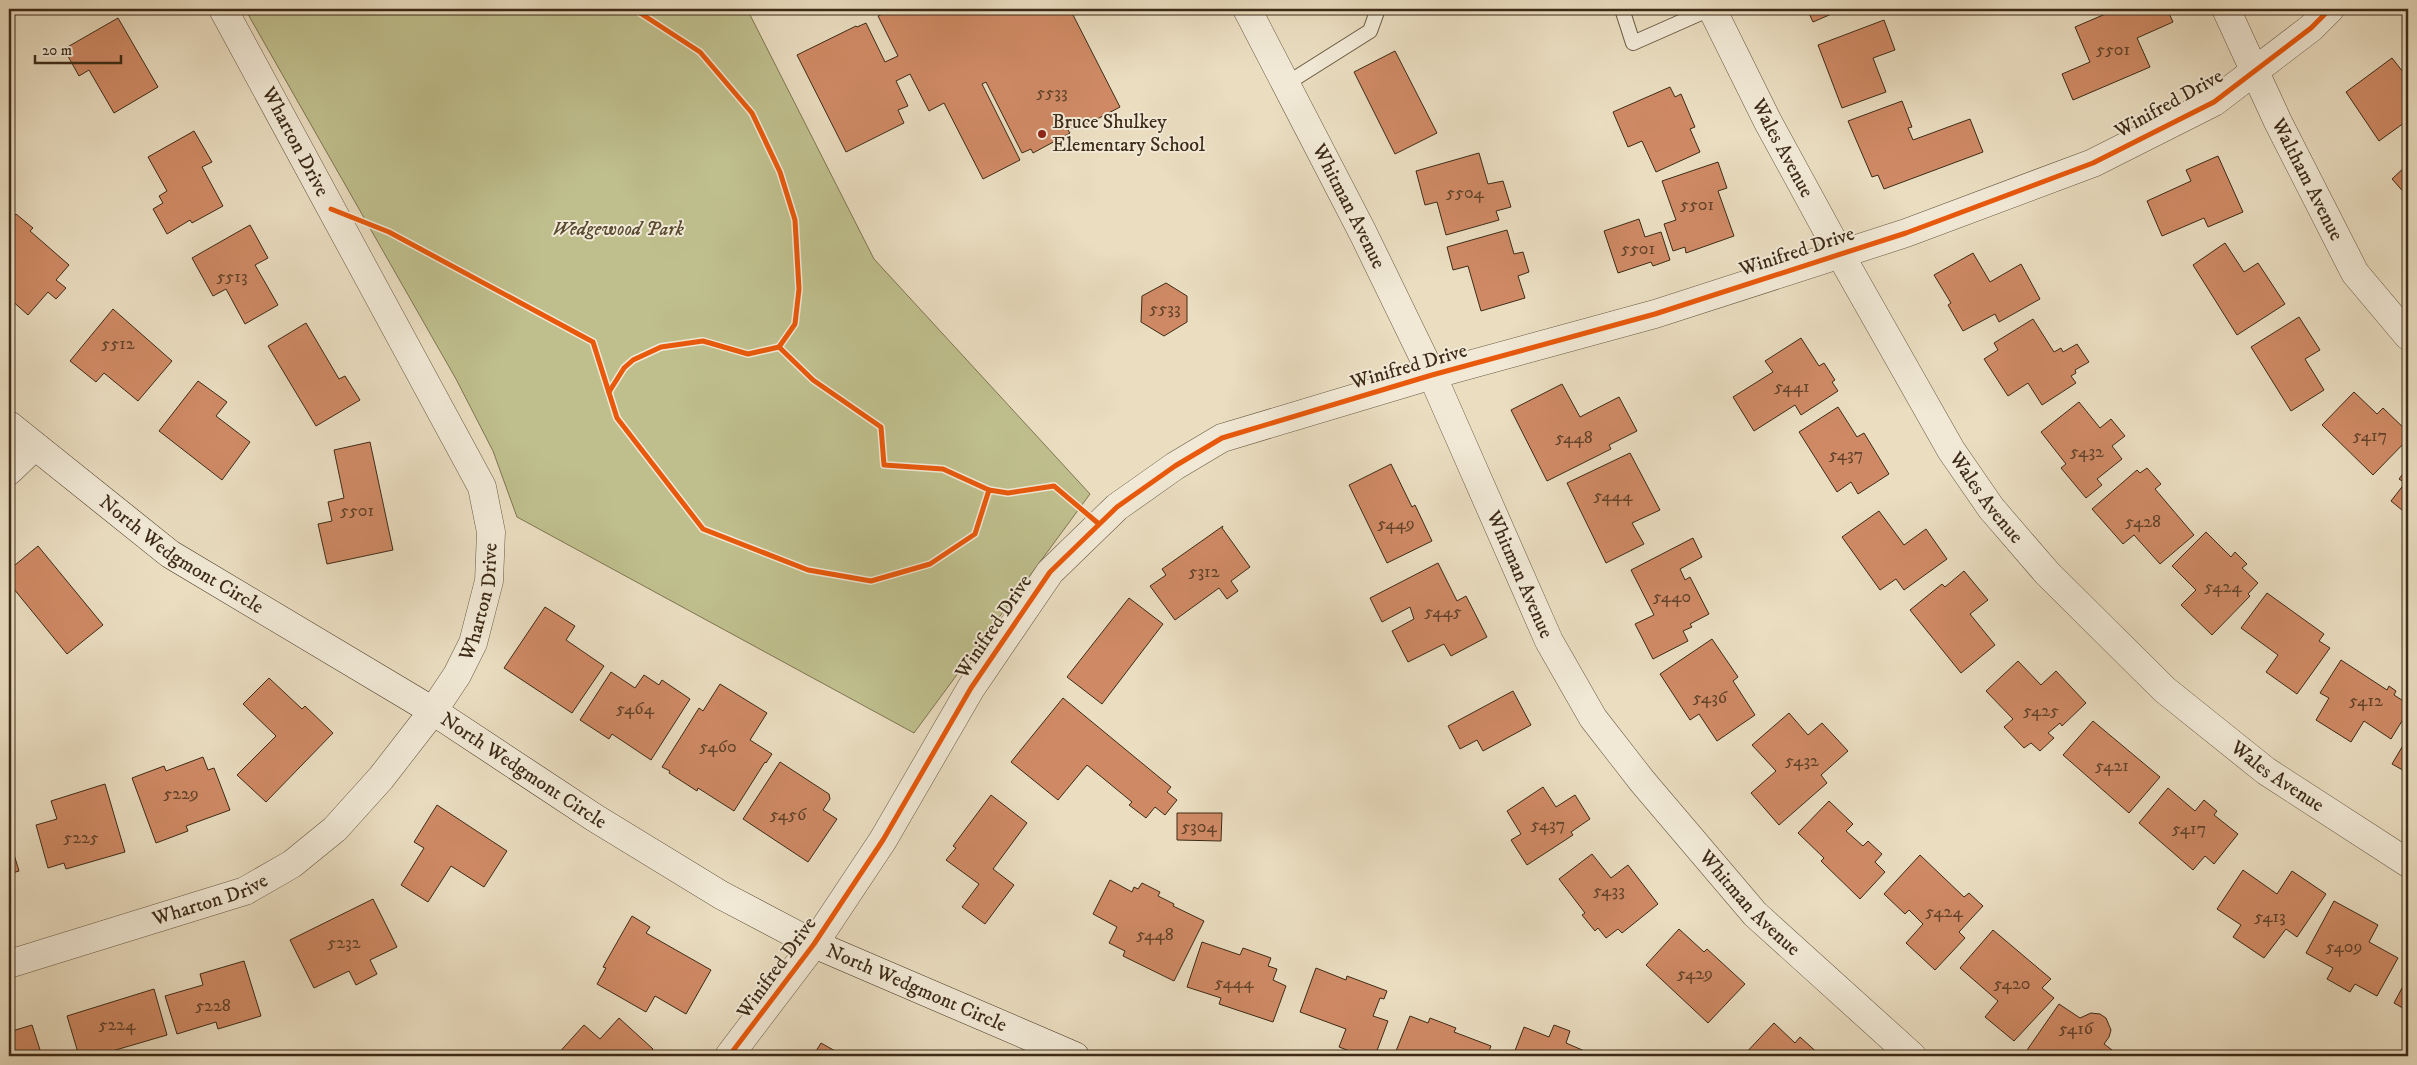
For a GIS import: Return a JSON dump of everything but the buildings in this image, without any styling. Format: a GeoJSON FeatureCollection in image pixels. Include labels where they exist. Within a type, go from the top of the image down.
{"type":"FeatureCollection","features":[{"type":"Feature","properties":{"kind":"street","name":"Wharton Drive"},"geometry":{"type":"LineString","coordinates":[[9,964],[245,891],[292,864],[335,829],[381,778],[433,711],[457,675],[473,643],[489,581],[491,532],[482,487],[223,9]]}},
{"type":"Feature","properties":{"kind":"street","name":"Whitman Avenue"},"geometry":{"type":"LineString","coordinates":[[1247,9],[1363,233],[1432,375],[1549,640],[1593,718],[1642,781],[1755,914],[1912,1056]]}},
{"type":"Feature","properties":{"kind":"street","name":"Wales Avenue"},"geometry":{"type":"LineString","coordinates":[[1711,9],[1768,122],[1840,254],[1951,450],[1991,508],[2047,573],[2165,690],[2266,771],[2408,863]]}},
{"type":"Feature","properties":{"kind":"street","name":"Waltham Avenue"},"geometry":{"type":"LineString","coordinates":[[2226,9],[2254,71],[2355,273],[2408,336]]}},
{"type":"Feature","properties":{"kind":"street","name":"Winifred Drive"},"geometry":{"type":"LineString","coordinates":[[730,1056],[814,944],[883,840],[971,688],[1050,572],[1117,507],[1175,466],[1222,438],[1432,375],[1655,314],[1906,233],[2093,163],[2214,102],[2311,28],[2330,9]]}},
{"type":"Feature","properties":{"kind":"street","name":"North Wedgmont Circle"},"geometry":{"type":"LineString","coordinates":[[9,426],[170,554],[433,711],[596,818],[720,895],[814,944],[1075,1056]]}},
{"type":"Feature","properties":{"kind":"street"},"geometry":{"type":"LineString","coordinates":[[9,471],[34,447]]}},
{"type":"Feature","properties":{"kind":"lane"},"geometry":{"type":"LineString","coordinates":[[1286,84],[1370,31],[1378,9]]}},
{"type":"Feature","properties":{"kind":"lane"},"geometry":{"type":"LineString","coordinates":[[1622,9],[1633,44],[1711,9]]}},
{"type":"Feature","properties":{"kind":"green space","name":"Wedgewood Park"},"geometry":{"type":"Polygon","coordinates":[[[245,9],[747,9],[874,259],[1090,494],[914,733],[517,517],[493,451],[456,379],[245,9]]]}},
{"type":"Feature","properties":{"kind":"cycle path"},"geometry":{"type":"LineString","coordinates":[[634,9],[700,52],[752,113],[780,172],[795,220],[799,289],[795,324],[779,347],[813,380],[881,427],[884,465],[943,469],[989,490]]}},
{"type":"Feature","properties":{"kind":"cycle path"},"geometry":{"type":"LineString","coordinates":[[729,1056],[814,944],[883,840],[971,688],[1050,572],[1117,507],[1175,466],[1222,438],[1432,375],[1655,314],[1906,233],[2093,163],[2214,102],[2311,28],[2330,9]]}},
{"type":"Feature","properties":{"kind":"cycle path"},"geometry":{"type":"LineString","coordinates":[[331,209],[389,232],[593,342],[617,418],[703,529],[808,570],[871,581],[930,564],[975,534],[989,490],[1008,493],[1054,486],[1099,524]]}},
{"type":"Feature","properties":{"kind":"cycle path"},"geometry":{"type":"LineString","coordinates":[[609,392],[624,368],[633,360],[661,347],[703,341],[748,354],[779,347]]}},
{"type":"Feature","properties":{"kind":"place","name":"Bruce Shulkey Elementary School"},"geometry":{"type":"Point","coordinates":[1042,134]}}]}
